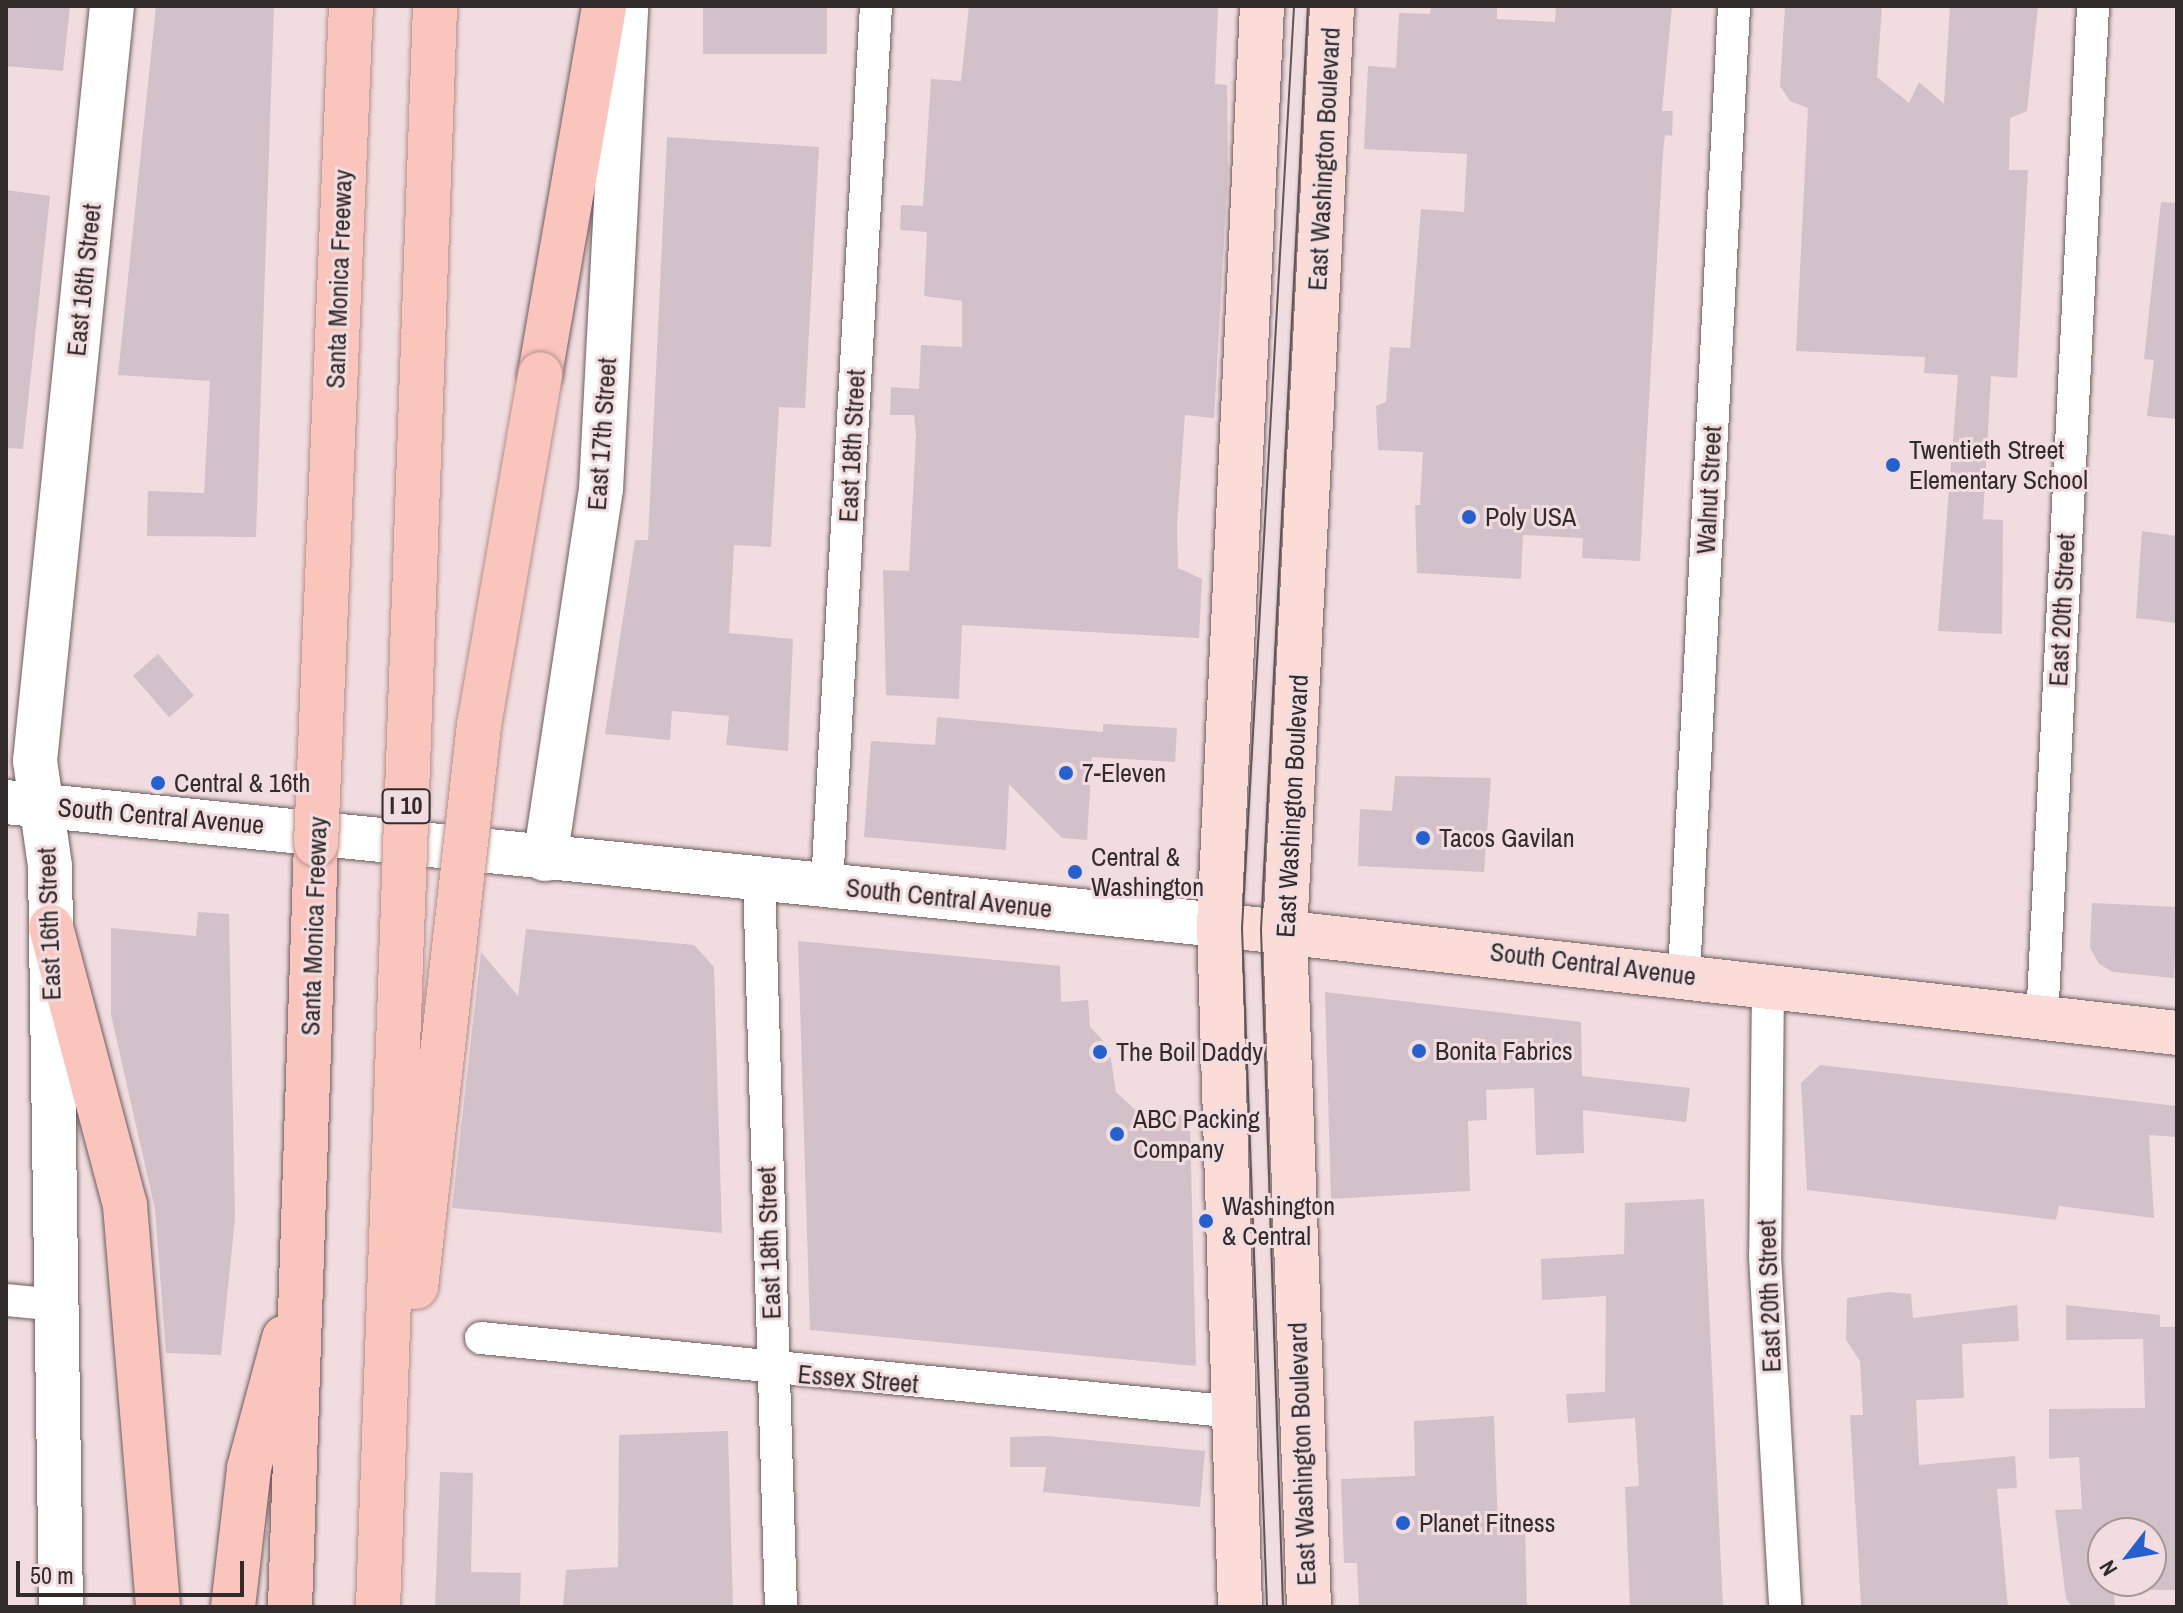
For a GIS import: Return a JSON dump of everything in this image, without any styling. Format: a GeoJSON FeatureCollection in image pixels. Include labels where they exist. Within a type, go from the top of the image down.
{"type":"FeatureCollection","features":[{"type":"Feature","properties":{"kind":"highway","name":"Santa Monica Freeway"},"geometry":{"type":"LineString","coordinates":[[290,1607],[351,6]]}},
{"type":"Feature","properties":{"kind":"highway","name":"I 10"},"geometry":{"type":"LineString","coordinates":[[379,1607],[435,6]]}},
{"type":"Feature","properties":{"kind":"highway"},"geometry":{"type":"LineString","coordinates":[[379,1607],[445,980],[479,725],[604,6]]}},
{"type":"Feature","properties":{"kind":"highway"},"geometry":{"type":"LineString","coordinates":[[51,927],[125,1205],[158,1607]]}},
{"type":"Feature","properties":{"kind":"highway"},"geometry":{"type":"LineString","coordinates":[[233,1607],[249,1468],[305,1258]]}},
{"type":"Feature","properties":{"kind":"main road","name":"East 16th Street"},"geometry":{"type":"LineString","coordinates":[[61,1607],[51,927],[24,804],[36,752],[112,6]]}},
{"type":"Feature","properties":{"kind":"main road","name":"East 17th Street"},"geometry":{"type":"LineString","coordinates":[[545,859],[601,489],[626,6]]}},
{"type":"Feature","properties":{"kind":"main road"},"geometry":{"type":"LineString","coordinates":[[1240,1607],[1219,925],[1262,6]]}},
{"type":"Feature","properties":{"kind":"main road","name":"East Washington Boulevard"},"geometry":{"type":"LineString","coordinates":[[1309,1607],[1285,932],[1332,6]]}},
{"type":"Feature","properties":{"kind":"main road","name":"South Central Avenue"},"geometry":{"type":"LineString","coordinates":[[24,804],[1684,974],[2042,1021],[2177,1033]]}},
{"type":"Feature","properties":{"kind":"street","name":"East 18th Street"},"geometry":{"type":"LineString","coordinates":[[827,885],[876,6]]}},
{"type":"Feature","properties":{"kind":"street","name":"Walnut Street"},"geometry":{"type":"LineString","coordinates":[[1684,974],[1734,6]]}},
{"type":"Feature","properties":{"kind":"street","name":"East 20th Street"},"geometry":{"type":"LineString","coordinates":[[2042,1021],[2093,6]]}},
{"type":"Feature","properties":{"kind":"street","name":"East 18th Street"},"geometry":{"type":"LineString","coordinates":[[759,879],[781,1607]]}},
{"type":"Feature","properties":{"kind":"street","name":"East 20th Street"},"geometry":{"type":"LineString","coordinates":[[1768,985],[1765,1256],[1785,1607]]}},
{"type":"Feature","properties":{"kind":"street"},"geometry":{"type":"LineString","coordinates":[[6,1300],[57,1305]]}},
{"type":"Feature","properties":{"kind":"street","name":"Essex Street"},"geometry":{"type":"LineString","coordinates":[[481,1338],[773,1371],[1236,1412]]}},
{"type":"Feature","properties":{"kind":"building"},"geometry":{"type":"Polygon","coordinates":[[[6,6],[70,6],[63,71],[6,66],[6,6]]]}},
{"type":"Feature","properties":{"kind":"building"},"geometry":{"type":"Polygon","coordinates":[[[156,6],[274,6],[256,537],[147,536],[148,491],[204,493],[210,381],[118,375],[156,6]]]}},
{"type":"Feature","properties":{"kind":"building"},"geometry":{"type":"Polygon","coordinates":[[[703,6],[827,6],[827,54],[703,54],[703,6]]]}},
{"type":"Feature","properties":{"kind":"building"},"geometry":{"type":"Polygon","coordinates":[[[969,6],[1218,6],[1215,84],[1227,85],[1228,170],[1214,418],[1185,415],[1177,525],[1178,568],[1202,579],[1199,638],[962,625],[959,699],[886,695],[883,570],[909,571],[916,436],[914,415],[890,415],[891,387],[919,389],[921,345],[962,347],[962,301],[924,296],[927,232],[900,230],[901,205],[923,206],[931,79],[961,81],[969,6]]]}},
{"type":"Feature","properties":{"kind":"building"},"geometry":{"type":"Polygon","coordinates":[[[1431,6],[1497,6],[1497,19],[1555,22],[1556,6],[1672,6],[1662,111],[1673,111],[1672,136],[1665,135],[1663,152],[1640,561],[1582,558],[1583,538],[1523,535],[1521,579],[1417,573],[1415,505],[1420,505],[1423,452],[1378,450],[1376,406],[1386,402],[1390,347],[1410,348],[1421,209],[1464,212],[1467,154],[1364,149],[1368,66],[1396,68],[1399,13],[1430,14],[1431,6]]]}},
{"type":"Feature","properties":{"kind":"building"},"geometry":{"type":"Polygon","coordinates":[[[1785,6],[1882,6],[1877,77],[1909,103],[1919,82],[1944,104],[1950,6],[2038,6],[2027,111],[2010,118],[2009,170],[2028,170],[2017,378],[1991,376],[1983,519],[2003,520],[2002,634],[1938,631],[1958,375],[1924,373],[1925,357],[1796,351],[1808,108],[1790,101],[1780,86],[1785,6]]]}},
{"type":"Feature","properties":{"kind":"building"},"geometry":{"type":"Polygon","coordinates":[[[667,137],[819,147],[805,408],[779,407],[771,547],[734,545],[729,633],[793,639],[788,751],[726,745],[729,716],[672,711],[670,740],[605,734],[635,540],[648,540],[667,137]]]}},
{"type":"Feature","properties":{"kind":"building"},"geometry":{"type":"Polygon","coordinates":[[[6,190],[50,196],[23,449],[6,448],[6,190]]]}},
{"type":"Feature","properties":{"kind":"building"},"geometry":{"type":"Polygon","coordinates":[[[2161,202],[2177,203],[2177,419],[2147,416],[2154,360],[2144,359],[2161,202]]]}},
{"type":"Feature","properties":{"kind":"building"},"geometry":{"type":"Polygon","coordinates":[[[2142,531],[2177,536],[2177,623],[2136,618],[2142,531]]]}},
{"type":"Feature","properties":{"kind":"building"},"geometry":{"type":"Polygon","coordinates":[[[158,654],[194,696],[169,717],[133,676],[158,654]]]}},
{"type":"Feature","properties":{"kind":"building"},"geometry":{"type":"Polygon","coordinates":[[[937,717],[1103,732],[1103,724],[1177,728],[1175,762],[1092,757],[1087,840],[1062,838],[1009,784],[1006,850],[864,837],[871,741],[935,745],[937,717]]]}},
{"type":"Feature","properties":{"kind":"building","name":"Tacos Gavilan"},"geometry":{"type":"Polygon","coordinates":[[[1395,776],[1491,778],[1484,872],[1358,866],[1360,809],[1392,811],[1395,776]]]}},
{"type":"Feature","properties":{"kind":"building"},"geometry":{"type":"Polygon","coordinates":[[[2092,903],[2177,907],[2174,978],[2113,972],[2099,964],[2090,948],[2092,903]]]}},
{"type":"Feature","properties":{"kind":"building"},"geometry":{"type":"Polygon","coordinates":[[[198,912],[229,914],[235,1219],[221,1355],[166,1353],[155,1209],[111,1015],[111,928],[196,936],[198,912]]]}},
{"type":"Feature","properties":{"kind":"building"},"geometry":{"type":"Polygon","coordinates":[[[526,929],[694,945],[714,967],[722,1233],[452,1208],[481,952],[518,996],[526,929]]]}},
{"type":"Feature","properties":{"kind":"building"},"geometry":{"type":"Polygon","coordinates":[[[798,941],[1060,966],[1061,1002],[1088,1000],[1090,1027],[1109,1047],[1116,1092],[1141,1115],[1186,1115],[1190,1125],[1196,1366],[810,1330],[798,941]]]}},
{"type":"Feature","properties":{"kind":"building"},"geometry":{"type":"Polygon","coordinates":[[[1325,992],[1581,1022],[1582,1076],[1690,1088],[1686,1122],[1583,1110],[1584,1153],[1536,1155],[1534,1088],[1486,1090],[1487,1120],[1468,1121],[1470,1191],[1331,1199],[1325,992]]]}},
{"type":"Feature","properties":{"kind":"building"},"geometry":{"type":"Polygon","coordinates":[[[1820,1065],[2177,1106],[2177,1137],[2149,1135],[2154,1218],[2059,1206],[2056,1220],[1807,1190],[1801,1083],[1820,1065]]]}},
{"type":"Feature","properties":{"kind":"building"},"geometry":{"type":"Polygon","coordinates":[[[1704,1199],[1723,1607],[1630,1607],[1625,1487],[1639,1486],[1635,1418],[1568,1423],[1566,1394],[1605,1392],[1606,1296],[1542,1300],[1541,1259],[1624,1254],[1625,1203],[1704,1199]]]}},
{"type":"Feature","properties":{"kind":"building"},"geometry":{"type":"Polygon","coordinates":[[[1889,1292],[1911,1294],[1913,1318],[2017,1305],[2019,1341],[1962,1344],[1964,1398],[1916,1400],[1919,1465],[2015,1456],[2017,1488],[1997,1489],[2008,1607],[1861,1606],[1850,1415],[1863,1415],[1860,1361],[1846,1340],[1847,1298],[1889,1292]]]}},
{"type":"Feature","properties":{"kind":"building"},"geometry":{"type":"Polygon","coordinates":[[[2066,1305],[2160,1315],[2160,1327],[2177,1327],[2177,1590],[2167,1590],[2167,1517],[2087,1517],[2087,1597],[2114,1597],[2115,1607],[2072,1607],[2066,1599],[2055,1510],[2082,1509],[2079,1457],[2049,1459],[2049,1409],[2145,1408],[2143,1339],[2066,1340],[2066,1305]]]}},
{"type":"Feature","properties":{"kind":"building"},"geometry":{"type":"Polygon","coordinates":[[[1494,1416],[1498,1527],[1525,1526],[1527,1607],[1359,1607],[1357,1563],[1344,1563],[1341,1479],[1415,1476],[1414,1421],[1494,1416]]]}},
{"type":"Feature","properties":{"kind":"building"},"geometry":{"type":"Polygon","coordinates":[[[728,1431],[733,1607],[563,1607],[566,1570],[618,1567],[619,1435],[728,1431]]]}},
{"type":"Feature","properties":{"kind":"building"},"geometry":{"type":"Polygon","coordinates":[[[1047,1436],[1205,1451],[1200,1507],[1043,1492],[1046,1467],[1010,1467],[1010,1437],[1047,1436]]]}},
{"type":"Feature","properties":{"kind":"building"},"geometry":{"type":"Polygon","coordinates":[[[440,1472],[473,1473],[471,1572],[521,1573],[520,1607],[435,1607],[440,1472]]]}},
{"type":"Feature","properties":{"kind":"tram line"},"geometry":{"type":"LineString","coordinates":[[1267,1607],[1242,928],[1294,6]]}},
{"type":"Feature","properties":{"kind":"tram line"},"geometry":{"type":"LineString","coordinates":[[1283,1607],[1261,930],[1308,6]]}},
{"type":"Feature","properties":{"kind":"place","name":"Twentieth Street Elementary School"},"geometry":{"type":"Point","coordinates":[1893,465]}},
{"type":"Feature","properties":{"kind":"place","name":"Poly USA"},"geometry":{"type":"Point","coordinates":[1469,517]}},
{"type":"Feature","properties":{"kind":"place","name":"7-Eleven"},"geometry":{"type":"Point","coordinates":[1066,773]}},
{"type":"Feature","properties":{"kind":"place","name":"Central & 16th"},"geometry":{"type":"Point","coordinates":[158,783]}},
{"type":"Feature","properties":{"kind":"place","name":"Tacos Gavilan"},"geometry":{"type":"Point","coordinates":[1423,838]}},
{"type":"Feature","properties":{"kind":"place","name":"Central & Washington"},"geometry":{"type":"Point","coordinates":[1075,872]}},
{"type":"Feature","properties":{"kind":"place","name":"Bonita Fabrics"},"geometry":{"type":"Point","coordinates":[1419,1051]}},
{"type":"Feature","properties":{"kind":"place","name":"The Boil Daddy"},"geometry":{"type":"Point","coordinates":[1100,1052]}},
{"type":"Feature","properties":{"kind":"place","name":"ABC Packing Company"},"geometry":{"type":"Point","coordinates":[1117,1134]}},
{"type":"Feature","properties":{"kind":"place","name":"Washington & Central"},"geometry":{"type":"Point","coordinates":[1206,1221]}},
{"type":"Feature","properties":{"kind":"place","name":"Planet Fitness"},"geometry":{"type":"Point","coordinates":[1403,1523]}}]}
